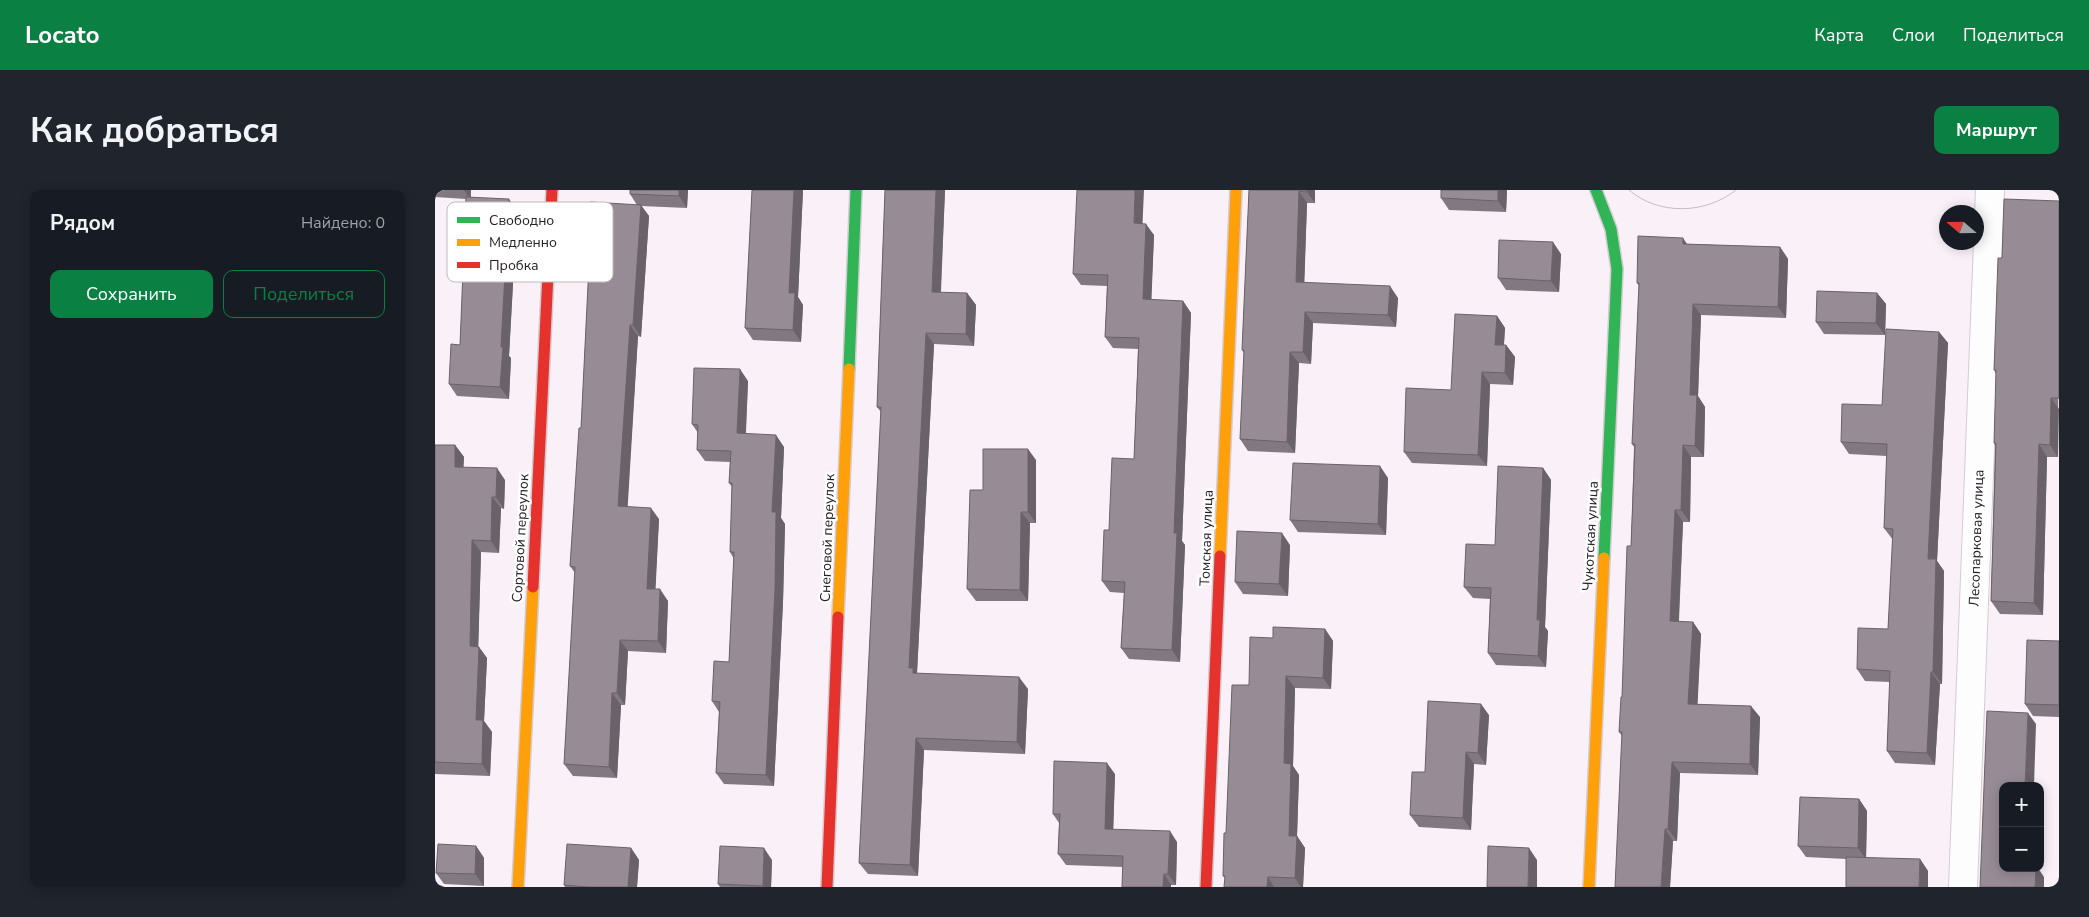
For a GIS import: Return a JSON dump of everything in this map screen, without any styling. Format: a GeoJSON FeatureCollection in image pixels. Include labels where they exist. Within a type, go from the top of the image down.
{"type":"FeatureCollection","features":[{"type":"Feature","properties":{"kind":"street","name":"Снеговой переулок"},"geometry":{"type":"LineString","coordinates":[[827,887],[855,190]]}},
{"type":"Feature","properties":{"kind":"street","name":"Томская улица"},"geometry":{"type":"LineString","coordinates":[[1206,887],[1236,190]]}},
{"type":"Feature","properties":{"kind":"street","name":"Чукотская улица"},"geometry":{"type":"LineString","coordinates":[[1589,887],[1617,269],[1611,229],[1596,190]]}},
{"type":"Feature","properties":{"kind":"street","name":"Лесопарковая улица"},"geometry":{"type":"LineString","coordinates":[[1963,887],[1990,190]]}},
{"type":"Feature","properties":{"kind":"street","name":"Сортовой переулок"},"geometry":{"type":"LineString","coordinates":[[518,887],[548,282]]}},
{"type":"Feature","properties":{"kind":"building"},"geometry":{"type":"Polygon","coordinates":[[[630,190],[679,190],[679,196],[630,194],[630,190]]]}},
{"type":"Feature","properties":{"kind":"building"},"geometry":{"type":"Polygon","coordinates":[[[752,190],[794,190],[789,293],[795,293],[793,330],[745,328],[752,190]]]}},
{"type":"Feature","properties":{"kind":"building"},"geometry":{"type":"Polygon","coordinates":[[[885,190],[936,190],[932,292],[967,293],[966,334],[926,333],[909,668],[913,668],[913,673],[1019,677],[1017,742],[916,738],[910,865],[859,863],[881,407],[877,407],[885,190]]]}},
{"type":"Feature","properties":{"kind":"building"},"geometry":{"type":"Polygon","coordinates":[[[1077,190],[1135,190],[1134,223],[1146,224],[1143,299],[1183,301],[1174,533],[1177,533],[1172,650],[1121,648],[1125,582],[1102,581],[1104,530],[1109,530],[1112,458],[1134,459],[1139,338],[1105,337],[1108,275],[1073,274],[1077,190]]]}},
{"type":"Feature","properties":{"kind":"building"},"geometry":{"type":"Polygon","coordinates":[[[1249,190],[1307,190],[1307,192],[1299,191],[1296,282],[1390,286],[1388,315],[1305,312],[1303,352],[1290,352],[1287,442],[1240,439],[1249,190]]]}},
{"type":"Feature","properties":{"kind":"building"},"geometry":{"type":"Polygon","coordinates":[[[1441,190],[1498,190],[1498,201],[1441,198],[1441,190]]]}},
{"type":"Feature","properties":{"kind":"building"},"geometry":{"type":"Polygon","coordinates":[[[466,197],[509,199],[509,202],[466,202],[466,197]]]}},
{"type":"Feature","properties":{"kind":"building"},"geometry":{"type":"Polygon","coordinates":[[[2004,199],[2059,201],[2059,398],[2051,398],[2050,445],[2039,444],[2034,603],[1991,601],[1996,443],[1994,443],[1996,370],[1994,370],[1998,258],[2002,258],[2004,199]]]}},
{"type":"Feature","properties":{"kind":"building"},"geometry":{"type":"Polygon","coordinates":[[[613,203],[641,205],[633,325],[630,325],[618,506],[651,508],[647,589],[660,589],[658,641],[620,640],[617,693],[612,693],[609,767],[564,764],[575,567],[570,566],[579,428],[581,428],[588,282],[613,282],[613,203]]]}},
{"type":"Feature","properties":{"kind":"building"},"geometry":{"type":"Polygon","coordinates":[[[1638,236],[1683,238],[1683,244],[1780,247],[1778,307],[1693,304],[1690,395],[1697,395],[1695,446],[1683,445],[1681,510],[1675,510],[1670,621],[1693,622],[1688,704],[1751,706],[1750,764],[1672,762],[1668,829],[1665,829],[1661,887],[1615,887],[1622,732],[1619,732],[1627,546],[1631,546],[1635,444],[1632,444],[1639,283],[1637,283],[1638,236]]]}},
{"type":"Feature","properties":{"kind":"building"},"geometry":{"type":"Polygon","coordinates":[[[1499,240],[1553,242],[1551,281],[1498,278],[1499,240]]]}},
{"type":"Feature","properties":{"kind":"building"},"geometry":{"type":"Polygon","coordinates":[[[463,282],[505,282],[500,387],[449,384],[451,344],[460,345],[463,282]]]}},
{"type":"Feature","properties":{"kind":"building"},"geometry":{"type":"Polygon","coordinates":[[[1817,291],[1877,293],[1876,323],[1816,322],[1817,291]]]}},
{"type":"Feature","properties":{"kind":"building"},"geometry":{"type":"Polygon","coordinates":[[[1455,314],[1497,316],[1495,345],[1506,345],[1505,373],[1482,372],[1478,455],[1404,452],[1406,388],[1451,390],[1455,314]]]}},
{"type":"Feature","properties":{"kind":"building"},"geometry":{"type":"Polygon","coordinates":[[[1886,329],[1939,332],[1928,559],[1936,559],[1933,672],[1931,672],[1927,753],[1887,751],[1890,671],[1857,669],[1858,628],[1888,629],[1893,529],[1884,528],[1887,444],[1841,442],[1842,404],[1882,405],[1886,329]]]}},
{"type":"Feature","properties":{"kind":"building"},"geometry":{"type":"Polygon","coordinates":[[[694,368],[740,369],[737,433],[776,435],[772,512],[776,512],[775,590],[766,775],[716,773],[720,702],[712,701],[714,661],[729,662],[734,552],[730,552],[732,483],[729,483],[731,451],[697,450],[698,425],[692,424],[694,368]]]}},
{"type":"Feature","properties":{"kind":"building"},"geometry":{"type":"Polygon","coordinates":[[[435,445],[455,445],[455,467],[497,468],[496,497],[492,497],[491,541],[472,540],[470,646],[479,647],[476,720],[483,720],[482,764],[435,762],[435,445]]]}},
{"type":"Feature","properties":{"kind":"building"},"geometry":{"type":"Polygon","coordinates":[[[983,449],[1028,449],[1028,512],[1021,512],[1020,590],[967,589],[970,490],[983,490],[983,449]]]}},
{"type":"Feature","properties":{"kind":"building"},"geometry":{"type":"Polygon","coordinates":[[[1293,463],[1380,466],[1378,524],[1290,520],[1293,463]]]}},
{"type":"Feature","properties":{"kind":"building"},"geometry":{"type":"Polygon","coordinates":[[[1498,466],[1543,468],[1537,620],[1540,620],[1538,656],[1488,653],[1491,588],[1464,587],[1466,544],[1495,545],[1498,466]]]}},
{"type":"Feature","properties":{"kind":"building"},"geometry":{"type":"Polygon","coordinates":[[[1237,531],[1282,533],[1279,584],[1235,582],[1237,531]]]}},
{"type":"Feature","properties":{"kind":"building"},"geometry":{"type":"Polygon","coordinates":[[[1273,627],[1325,629],[1323,678],[1286,676],[1284,763],[1291,764],[1289,836],[1297,836],[1295,878],[1268,877],[1267,887],[1224,887],[1224,833],[1226,833],[1232,685],[1249,685],[1250,637],[1273,638],[1273,627]]]}},
{"type":"Feature","properties":{"kind":"building"},"geometry":{"type":"Polygon","coordinates":[[[2027,640],[2059,641],[2059,705],[2025,704],[2027,640]]]}},
{"type":"Feature","properties":{"kind":"building"},"geometry":{"type":"Polygon","coordinates":[[[1428,701],[1481,704],[1478,753],[1466,752],[1463,818],[1410,815],[1412,772],[1425,772],[1428,701]]]}},
{"type":"Feature","properties":{"kind":"building"},"geometry":{"type":"Polygon","coordinates":[[[1987,711],[2028,713],[2025,782],[1999,782],[1999,872],[2036,872],[2035,887],[1980,887],[1987,711]]]}},
{"type":"Feature","properties":{"kind":"building"},"geometry":{"type":"Polygon","coordinates":[[[1054,761],[1107,763],[1105,829],[1170,831],[1168,874],[1164,874],[1163,887],[1122,887],[1123,856],[1058,854],[1060,814],[1053,814],[1054,761]]]}},
{"type":"Feature","properties":{"kind":"building"},"geometry":{"type":"Polygon","coordinates":[[[1800,797],[1859,799],[1858,848],[1798,846],[1800,797]]]}},
{"type":"Feature","properties":{"kind":"building"},"geometry":{"type":"Polygon","coordinates":[[[438,844],[476,846],[475,874],[436,873],[438,844]]]}},
{"type":"Feature","properties":{"kind":"building"},"geometry":{"type":"Polygon","coordinates":[[[567,844],[631,848],[628,887],[564,885],[567,844]]]}},
{"type":"Feature","properties":{"kind":"building"},"geometry":{"type":"Polygon","coordinates":[[[720,846],[764,848],[763,886],[718,884],[720,846]]]}},
{"type":"Feature","properties":{"kind":"building"},"geometry":{"type":"Polygon","coordinates":[[[1488,846],[1529,848],[1528,887],[1487,887],[1488,846]]]}},
{"type":"Feature","properties":{"kind":"building"},"geometry":{"type":"Polygon","coordinates":[[[1846,857],[1920,859],[1919,887],[1846,887],[1846,857]]]}},
{"type":"Feature","properties":{"kind":"tram line"},"geometry":{"type":"LineString","coordinates":[[1629,190],[1654,204],[1668,208],[1683,209],[1711,204],[1736,190]]}},
{"type":"Feature","properties":{"kind":"traffic: fast"},"geometry":{"type":"LineString","coordinates":[[849,369],[856,190]]}},
{"type":"Feature","properties":{"kind":"traffic: fast"},"geometry":{"type":"LineString","coordinates":[[1596,190],[1611,229],[1617,269],[1604,558]]}},
{"type":"Feature","properties":{"kind":"traffic: slow"},"geometry":{"type":"LineString","coordinates":[[1220,556],[1236,190]]}},
{"type":"Feature","properties":{"kind":"traffic: slow"},"geometry":{"type":"LineString","coordinates":[[838,617],[849,369]]}},
{"type":"Feature","properties":{"kind":"traffic: slow"},"geometry":{"type":"LineString","coordinates":[[1589,887],[1604,558]]}},
{"type":"Feature","properties":{"kind":"traffic: slow"},"geometry":{"type":"LineString","coordinates":[[518,887],[533,587]]}},
{"type":"Feature","properties":{"kind":"traffic: jam"},"geometry":{"type":"LineString","coordinates":[[551,202],[552,190]]}},
{"type":"Feature","properties":{"kind":"traffic: jam"},"geometry":{"type":"LineString","coordinates":[[533,587],[548,282]]}},
{"type":"Feature","properties":{"kind":"traffic: jam"},"geometry":{"type":"LineString","coordinates":[[1206,887],[1220,556]]}},
{"type":"Feature","properties":{"kind":"traffic: jam"},"geometry":{"type":"LineString","coordinates":[[827,887],[838,617]]}}]}
